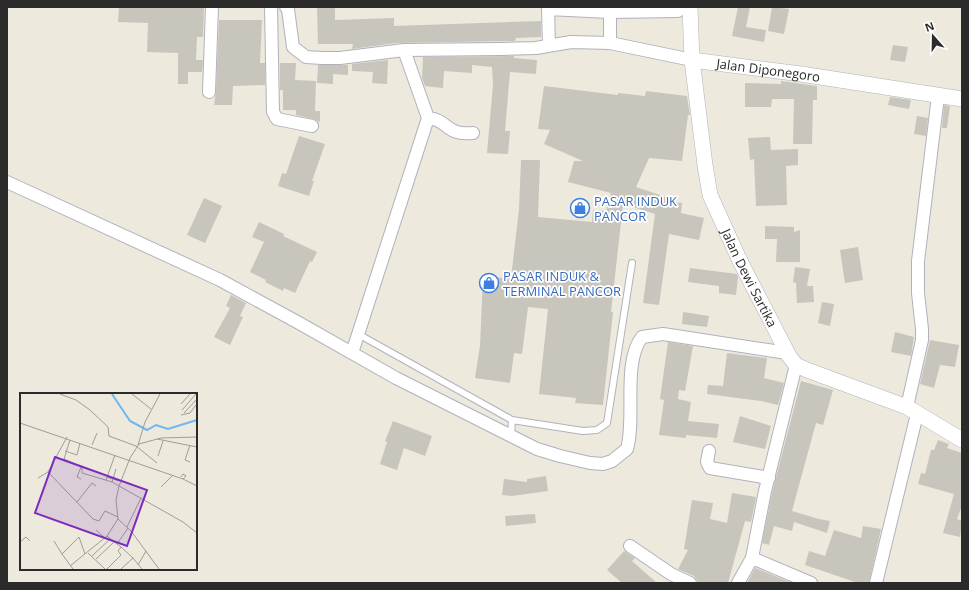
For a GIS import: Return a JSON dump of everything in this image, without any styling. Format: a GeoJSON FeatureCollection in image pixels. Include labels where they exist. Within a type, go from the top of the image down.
{"type":"FeatureCollection","features":[{"type":"Feature","properties":{"kind":"street"},"geometry":{"type":"LineString","coordinates":[[209,92],[212,7]]}},
{"type":"Feature","properties":{"kind":"street"},"geometry":{"type":"LineString","coordinates":[[271,7],[273,112],[277,119],[312,126]]}},
{"type":"Feature","properties":{"kind":"street","name":"Jalan Diponegoro"},"geometry":{"type":"LineString","coordinates":[[286,7],[288,9],[293,47],[306,57],[340,58],[404,50],[501,49],[549,46],[571,42],[610,43],[692,60],[801,74],[962,99]]}},
{"type":"Feature","properties":{"kind":"street"},"geometry":{"type":"LineString","coordinates":[[549,46],[548,8],[610,10],[684,9]]}},
{"type":"Feature","properties":{"kind":"street","name":"Jalan Dewi Sartika"},"geometry":{"type":"LineString","coordinates":[[684,9],[710,195],[739,259],[792,359]]}},
{"type":"Feature","properties":{"kind":"street"},"geometry":{"type":"LineString","coordinates":[[610,10],[610,43]]}},
{"type":"Feature","properties":{"kind":"street"},"geometry":{"type":"LineString","coordinates":[[352,353],[428,118],[404,50]]}},
{"type":"Feature","properties":{"kind":"street"},"geometry":{"type":"LineString","coordinates":[[876,583],[912,410],[922,340],[918,261],[938,96]]}},
{"type":"Feature","properties":{"kind":"street"},"geometry":{"type":"LineString","coordinates":[[428,118],[442,122],[452,132],[461,135],[473,133]]}},
{"type":"Feature","properties":{"kind":"street"},"geometry":{"type":"LineString","coordinates":[[7,182],[220,280],[396,378],[511,434],[538,449],[590,463],[603,464],[620,456],[627,449],[630,439],[631,373],[637,344],[646,336],[663,334],[792,359],[807,370],[912,410],[962,440]]}},
{"type":"Feature","properties":{"kind":"street"},"geometry":{"type":"LineString","coordinates":[[738,583],[752,558],[792,359]]}},
{"type":"Feature","properties":{"kind":"street"},"geometry":{"type":"LineString","coordinates":[[709,451],[707,462],[710,468],[769,478]]}},
{"type":"Feature","properties":{"kind":"street"},"geometry":{"type":"LineString","coordinates":[[630,546],[671,574],[690,583]]}},
{"type":"Feature","properties":{"kind":"street"},"geometry":{"type":"LineString","coordinates":[[752,558],[787,579],[811,583]]}},
{"type":"Feature","properties":{"kind":"lane"},"geometry":{"type":"LineString","coordinates":[[358,334],[512,420],[583,431],[597,430],[607,423],[632,263]]}},
{"type":"Feature","properties":{"kind":"lane"},"geometry":{"type":"LineString","coordinates":[[511,434],[512,420]]}},
{"type":"Feature","properties":{"kind":"building"},"geometry":{"type":"Polygon","coordinates":[[[119,7],[204,7],[203,37],[197,37],[196,60],[203,60],[202,72],[188,72],[188,84],[178,84],[178,53],[147,52],[148,23],[118,22],[119,7]]]}},
{"type":"Feature","properties":{"kind":"building"},"geometry":{"type":"Polygon","coordinates":[[[317,7],[335,7],[335,20],[394,18],[394,26],[541,21],[541,37],[516,38],[515,41],[395,43],[352,49],[353,44],[318,44],[317,7]]]}},
{"type":"Feature","properties":{"kind":"building"},"geometry":{"type":"Polygon","coordinates":[[[738,7],[750,7],[746,27],[766,30],[764,42],[732,36],[738,7]]]}},
{"type":"Feature","properties":{"kind":"building"},"geometry":{"type":"Polygon","coordinates":[[[772,7],[789,9],[784,34],[768,31],[772,7]]]}},
{"type":"Feature","properties":{"kind":"building"},"geometry":{"type":"Polygon","coordinates":[[[219,20],[262,20],[260,63],[265,63],[265,85],[233,86],[232,105],[214,105],[216,92],[219,20]]]}},
{"type":"Feature","properties":{"kind":"building"},"geometry":{"type":"Polygon","coordinates":[[[893,45],[908,47],[905,62],[890,60],[893,45]]]}},
{"type":"Feature","properties":{"kind":"building"},"geometry":{"type":"Polygon","coordinates":[[[514,56],[514,58],[537,60],[536,74],[510,72],[505,131],[510,131],[508,154],[487,153],[493,85],[492,67],[472,65],[472,73],[444,71],[443,88],[425,86],[422,78],[423,57],[514,56]]]}},
{"type":"Feature","properties":{"kind":"building"},"geometry":{"type":"Polygon","coordinates":[[[388,60],[387,84],[372,83],[373,72],[352,71],[352,64],[388,60]]]}},
{"type":"Feature","properties":{"kind":"building"},"geometry":{"type":"Polygon","coordinates":[[[280,63],[296,63],[295,80],[316,81],[315,111],[320,111],[320,122],[296,115],[296,110],[283,110],[283,90],[280,90],[280,63]]]}},
{"type":"Feature","properties":{"kind":"building"},"geometry":{"type":"Polygon","coordinates":[[[318,65],[348,65],[348,75],[333,74],[333,84],[317,83],[318,65]]]}},
{"type":"Feature","properties":{"kind":"building"},"geometry":{"type":"Polygon","coordinates":[[[781,81],[817,86],[817,100],[813,100],[812,144],[793,144],[794,99],[772,99],[771,107],[745,107],[745,83],[781,84],[781,81]]]}},
{"type":"Feature","properties":{"kind":"building"},"geometry":{"type":"Polygon","coordinates":[[[544,86],[618,95],[618,93],[645,96],[646,91],[687,96],[690,115],[688,115],[682,161],[649,158],[636,187],[672,199],[671,202],[682,203],[681,213],[704,218],[699,240],[669,234],[659,305],[643,303],[655,214],[623,204],[611,312],[613,312],[603,405],[575,403],[576,398],[539,394],[548,309],[528,307],[522,354],[514,353],[510,383],[475,378],[480,346],[483,277],[511,278],[519,209],[521,160],[540,160],[538,217],[592,222],[593,210],[606,211],[611,193],[568,182],[574,161],[583,161],[544,144],[550,130],[538,129],[544,86]]]}},
{"type":"Feature","properties":{"kind":"building"},"geometry":{"type":"Polygon","coordinates":[[[890,97],[911,100],[909,109],[888,105],[890,97]]]}},
{"type":"Feature","properties":{"kind":"building"},"geometry":{"type":"Polygon","coordinates":[[[944,105],[950,106],[947,128],[942,128],[944,105]]]}},
{"type":"Feature","properties":{"kind":"building"},"geometry":{"type":"Polygon","coordinates":[[[917,116],[928,118],[926,136],[914,134],[917,116]]]}},
{"type":"Feature","properties":{"kind":"building"},"geometry":{"type":"Polygon","coordinates":[[[299,136],[325,144],[312,181],[314,181],[309,196],[278,186],[282,173],[286,174],[299,136]]]}},
{"type":"Feature","properties":{"kind":"building"},"geometry":{"type":"Polygon","coordinates":[[[770,137],[771,150],[798,149],[798,165],[786,166],[787,205],[756,206],[754,159],[750,160],[748,138],[770,137]]]}},
{"type":"Feature","properties":{"kind":"building"},"geometry":{"type":"Polygon","coordinates":[[[204,198],[222,206],[205,243],[187,235],[204,198]]]}},
{"type":"Feature","properties":{"kind":"building"},"geometry":{"type":"Polygon","coordinates":[[[259,222],[284,234],[283,236],[317,252],[312,262],[310,261],[295,293],[284,288],[283,291],[250,272],[264,242],[252,237],[259,222]]]}},
{"type":"Feature","properties":{"kind":"building"},"geometry":{"type":"Polygon","coordinates":[[[765,226],[794,227],[794,232],[800,230],[800,262],[776,262],[777,239],[765,239],[765,226]]]}},
{"type":"Feature","properties":{"kind":"building"},"geometry":{"type":"Polygon","coordinates":[[[858,247],[863,280],[845,283],[840,250],[858,247]]]}},
{"type":"Feature","properties":{"kind":"building"},"geometry":{"type":"Polygon","coordinates":[[[795,267],[810,269],[807,286],[813,286],[814,302],[797,303],[796,283],[793,282],[795,267]]]}},
{"type":"Feature","properties":{"kind":"building"},"geometry":{"type":"Polygon","coordinates":[[[690,268],[737,274],[736,295],[719,293],[719,286],[688,282],[690,268]]]}},
{"type":"Feature","properties":{"kind":"building"},"geometry":{"type":"Polygon","coordinates":[[[231,295],[246,303],[240,316],[243,317],[230,345],[214,337],[230,308],[226,306],[231,295]]]}},
{"type":"Feature","properties":{"kind":"building"},"geometry":{"type":"Polygon","coordinates":[[[822,302],[834,304],[830,326],[818,323],[822,302]]]}},
{"type":"Feature","properties":{"kind":"building"},"geometry":{"type":"Polygon","coordinates":[[[683,312],[709,316],[707,327],[682,324],[683,312]]]}},
{"type":"Feature","properties":{"kind":"building"},"geometry":{"type":"Polygon","coordinates":[[[895,332],[914,337],[911,356],[891,352],[895,332]]]}},
{"type":"Feature","properties":{"kind":"building"},"geometry":{"type":"Polygon","coordinates":[[[930,340],[959,345],[955,367],[940,365],[934,388],[920,384],[930,340]]]}},
{"type":"Feature","properties":{"kind":"building"},"geometry":{"type":"Polygon","coordinates":[[[668,342],[693,346],[685,391],[679,390],[678,399],[691,402],[688,421],[719,424],[717,438],[686,435],[686,438],[659,435],[664,400],[660,399],[668,342]]]}},
{"type":"Feature","properties":{"kind":"building"},"geometry":{"type":"Polygon","coordinates":[[[727,353],[767,358],[764,378],[784,383],[778,405],[761,401],[707,394],[708,385],[723,386],[727,353]]]}},
{"type":"Feature","properties":{"kind":"building"},"geometry":{"type":"Polygon","coordinates":[[[801,381],[833,390],[823,425],[816,423],[792,511],[830,521],[827,533],[794,522],[792,531],[774,526],[769,545],[762,543],[772,493],[801,381]]]}},
{"type":"Feature","properties":{"kind":"building"},"geometry":{"type":"Polygon","coordinates":[[[740,416],[771,426],[765,449],[733,442],[740,416]]]}},
{"type":"Feature","properties":{"kind":"building"},"geometry":{"type":"Polygon","coordinates":[[[393,421],[432,436],[425,456],[404,448],[397,470],[380,464],[387,442],[385,441],[393,421]]]}},
{"type":"Feature","properties":{"kind":"building"},"geometry":{"type":"Polygon","coordinates":[[[938,440],[949,444],[947,448],[962,453],[962,506],[957,519],[962,521],[960,537],[943,533],[954,494],[918,484],[921,473],[925,474],[931,450],[934,450],[938,440]]]}},
{"type":"Feature","properties":{"kind":"building"},"geometry":{"type":"Polygon","coordinates":[[[546,476],[548,491],[512,496],[502,495],[504,479],[527,482],[527,479],[546,476]]]}},
{"type":"Feature","properties":{"kind":"building"},"geometry":{"type":"Polygon","coordinates":[[[732,493],[756,497],[751,522],[745,521],[728,583],[698,582],[694,576],[678,569],[688,550],[684,549],[692,500],[713,503],[710,519],[727,523],[732,493]]]}},
{"type":"Feature","properties":{"kind":"building"},"geometry":{"type":"Polygon","coordinates":[[[535,514],[536,523],[506,526],[505,516],[535,514]]]}},
{"type":"Feature","properties":{"kind":"building"},"geometry":{"type":"Polygon","coordinates":[[[863,526],[881,529],[869,583],[858,583],[805,565],[809,551],[825,556],[834,530],[861,538],[863,526]]]}},
{"type":"Feature","properties":{"kind":"building"},"geometry":{"type":"Polygon","coordinates":[[[624,551],[635,558],[632,561],[657,583],[622,583],[607,570],[624,551]]]}},
{"type":"Feature","properties":{"kind":"building"},"geometry":{"type":"Polygon","coordinates":[[[755,568],[792,583],[747,583],[755,568]]]}},
{"type":"Feature","properties":{"kind":"place","name":"PASAR INDUK PANCOR"},"geometry":{"type":"Point","coordinates":[580,208]}},
{"type":"Feature","properties":{"kind":"place","name":"PASAR INDUK & TERMINAL PANCOR"},"geometry":{"type":"Point","coordinates":[489,283]}}]}
